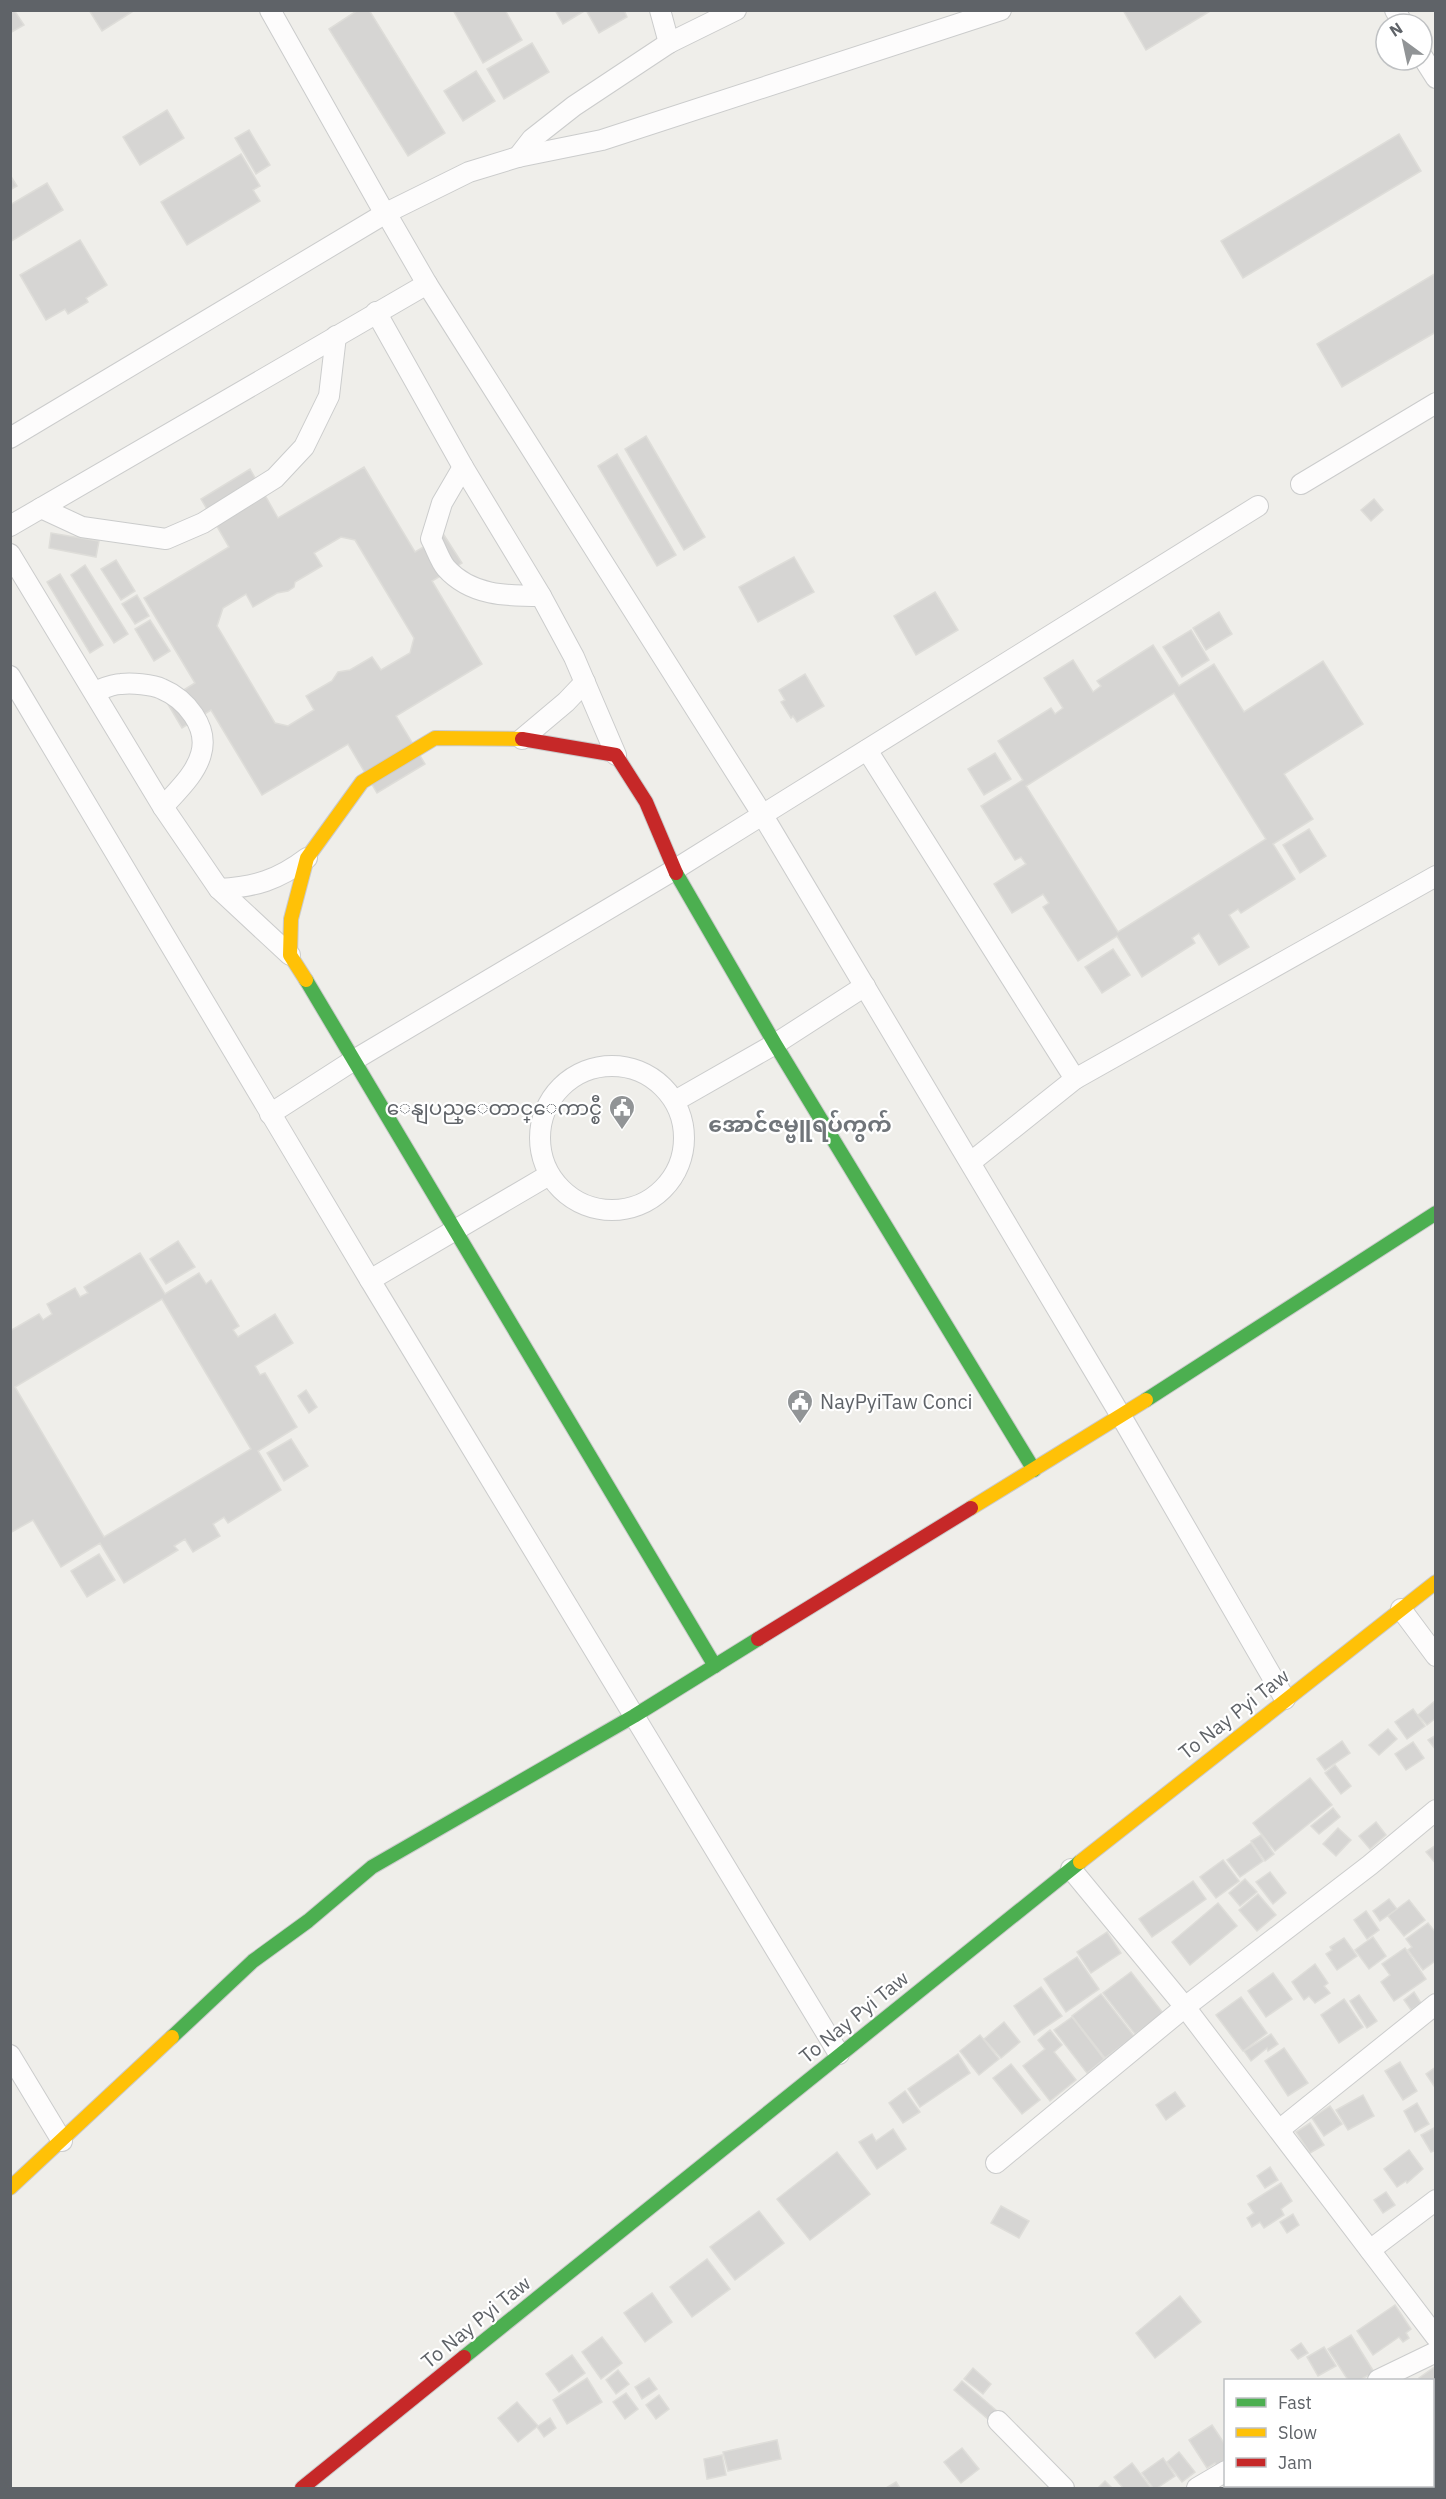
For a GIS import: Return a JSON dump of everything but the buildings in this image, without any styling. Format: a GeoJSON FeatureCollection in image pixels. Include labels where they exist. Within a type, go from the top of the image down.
{"type":"FeatureCollection","features":[{"type":"Feature","properties":{"kind":"street"},"geometry":{"type":"LineString","coordinates":[[270,10],[427,284],[762,814],[971,1162],[1284,1699]]}},
{"type":"Feature","properties":{"kind":"street"},"geometry":{"type":"LineString","coordinates":[[660,10],[669,43]]}},
{"type":"Feature","properties":{"kind":"street"},"geometry":{"type":"LineString","coordinates":[[518,157],[532,139],[549,124],[669,43],[736,10]]}},
{"type":"Feature","properties":{"kind":"street"},"geometry":{"type":"LineString","coordinates":[[10,438],[386,214],[469,172],[518,157],[602,140],[1001,10]]}},
{"type":"Feature","properties":{"kind":"street"},"geometry":{"type":"LineString","coordinates":[[10,526],[427,284]]}},
{"type":"Feature","properties":{"kind":"street"},"geometry":{"type":"LineString","coordinates":[[376,312],[574,657],[616,755],[645,802],[674,870],[775,1044],[1034,1470]]}},
{"type":"Feature","properties":{"kind":"street"},"geometry":{"type":"LineString","coordinates":[[41,508],[82,526],[166,539],[203,523],[275,478],[304,447],[328,396],[336,336]]}},
{"type":"Feature","properties":{"kind":"street"},"geometry":{"type":"LineString","coordinates":[[1300,484],[1436,403]]}},
{"type":"Feature","properties":{"kind":"street"},"geometry":{"type":"LineString","coordinates":[[463,466],[442,503],[431,539],[446,568],[472,588],[505,596],[541,596]]}},
{"type":"Feature","properties":{"kind":"street"},"geometry":{"type":"LineString","coordinates":[[270,1114],[354,1060],[674,870],[1258,506]]}},
{"type":"Feature","properties":{"kind":"street"},"geometry":{"type":"LineString","coordinates":[[10,554],[163,807],[219,889],[290,955],[715,1666]]}},
{"type":"Feature","properties":{"kind":"street"},"geometry":{"type":"LineString","coordinates":[[10,676],[270,1114],[839,2054]]}},
{"type":"Feature","properties":{"kind":"street"},"geometry":{"type":"LineString","coordinates":[[522,739],[566,702],[585,682]]}},
{"type":"Feature","properties":{"kind":"street"},"geometry":{"type":"LineString","coordinates":[[94,692],[120,684],[160,687],[176,697],[194,714],[204,738],[201,756],[187,778],[163,807]]}},
{"type":"Feature","properties":{"kind":"street"},"geometry":{"type":"LineString","coordinates":[[219,889],[248,887],[286,874],[307,858],[362,782],[435,738],[522,739],[616,755]]}},
{"type":"Feature","properties":{"kind":"street"},"geometry":{"type":"LineString","coordinates":[[867,750],[1075,1079]]}},
{"type":"Feature","properties":{"kind":"street"},"geometry":{"type":"LineString","coordinates":[[290,955],[291,919],[307,858]]}},
{"type":"Feature","properties":{"kind":"street"},"geometry":{"type":"LineString","coordinates":[[971,1162],[1075,1079],[1436,876]]}},
{"type":"Feature","properties":{"kind":"street"},"geometry":{"type":"LineString","coordinates":[[675,1101],[775,1044],[865,986]]}},
{"type":"Feature","properties":{"kind":"street"},"geometry":{"type":"LineString","coordinates":[[612,1065],[637,1069],[659,1081],[675,1101],[684,1129],[683,1154],[673,1177],[655,1196],[633,1207],[613,1210],[588,1207],[566,1194],[549,1175],[540,1154],[539,1129],[547,1104],[563,1084],[586,1070],[612,1065]]}},
{"type":"Feature","properties":{"kind":"street"},"geometry":{"type":"LineString","coordinates":[[370,1280],[549,1175]]}},
{"type":"Feature","properties":{"kind":"street"},"geometry":{"type":"LineString","coordinates":[[10,2188],[253,1961],[308,1921],[372,1868],[634,1716],[1034,1470],[1436,1213]]}},
{"type":"Feature","properties":{"kind":"street","name":"To Nay Pyi Taw"},"geometry":{"type":"LineString","coordinates":[[302,2488],[839,2054],[1284,1699],[1436,1582]]}},
{"type":"Feature","properties":{"kind":"street"},"geometry":{"type":"LineString","coordinates":[[1401,1609],[1436,1656]]}},
{"type":"Feature","properties":{"kind":"street"},"geometry":{"type":"LineString","coordinates":[[996,2163],[1185,2007],[1360,1872],[1436,1810]]}},
{"type":"Feature","properties":{"kind":"street"},"geometry":{"type":"LineString","coordinates":[[1071,1869],[1185,2007],[1436,2337]]}},
{"type":"Feature","properties":{"kind":"street"},"geometry":{"type":"LineString","coordinates":[[1279,2130],[1436,2004]]}},
{"type":"Feature","properties":{"kind":"street"},"geometry":{"type":"LineString","coordinates":[[10,2055],[62,2141]]}},
{"type":"Feature","properties":{"kind":"street"},"geometry":{"type":"LineString","coordinates":[[1370,2250],[1436,2200]]}},
{"type":"Feature","properties":{"kind":"street"},"geometry":{"type":"LineString","coordinates":[[1380,2379],[1436,2352]]}},
{"type":"Feature","properties":{"kind":"street"},"geometry":{"type":"LineString","coordinates":[[998,2421],[1064,2488]]}},
{"type":"Feature","properties":{"kind":"street"},"geometry":{"type":"LineString","coordinates":[[1197,2488],[1224,2472]]}},
{"type":"Feature","properties":{"kind":"traffic: fast"},"geometry":{"type":"LineString","coordinates":[[676,873],[775,1044],[1034,1470]]}},
{"type":"Feature","properties":{"kind":"traffic: fast"},"geometry":{"type":"LineString","coordinates":[[306,980],[715,1666]]}},
{"type":"Feature","properties":{"kind":"traffic: fast"},"geometry":{"type":"LineString","coordinates":[[1146,1400],[1436,1213]]}},
{"type":"Feature","properties":{"kind":"traffic: fast"},"geometry":{"type":"LineString","coordinates":[[172,2037],[253,1961],[308,1921],[372,1867],[634,1716],[758,1639]]}},
{"type":"Feature","properties":{"kind":"traffic: fast"},"geometry":{"type":"LineString","coordinates":[[464,2357],[1080,1862]]}},
{"type":"Feature","properties":{"kind":"traffic: slow"},"geometry":{"type":"LineString","coordinates":[[306,980],[290,955],[291,919],[307,858],[362,782],[435,738],[522,739]]}},
{"type":"Feature","properties":{"kind":"traffic: slow"},"geometry":{"type":"LineString","coordinates":[[971,1508],[1146,1400]]}},
{"type":"Feature","properties":{"kind":"traffic: slow"},"geometry":{"type":"LineString","coordinates":[[1080,1862],[1436,1582]]}},
{"type":"Feature","properties":{"kind":"traffic: slow"},"geometry":{"type":"LineString","coordinates":[[10,2188],[172,2037]]}},
{"type":"Feature","properties":{"kind":"traffic: jam"},"geometry":{"type":"LineString","coordinates":[[522,739],[616,755],[646,802],[676,873]]}},
{"type":"Feature","properties":{"kind":"traffic: jam"},"geometry":{"type":"LineString","coordinates":[[758,1639],[971,1508]]}},
{"type":"Feature","properties":{"kind":"traffic: jam"},"geometry":{"type":"LineString","coordinates":[[302,2488],[464,2357]]}},
{"type":"Feature","properties":{"kind":"place","name":"ေနျပည္ေတာင္ေကာင္စီ"},"geometry":{"type":"Point","coordinates":[622,1131]}},
{"type":"Feature","properties":{"kind":"place","name":"NayPyiTaw Conci"},"geometry":{"type":"Point","coordinates":[800,1425]}},
{"type":"Feature","properties":{"kind":"district","name":"အောင်ဇမ္ဗူရပ်ကွက်"},"geometry":{"type":"Point","coordinates":[800,1124]}}]}
